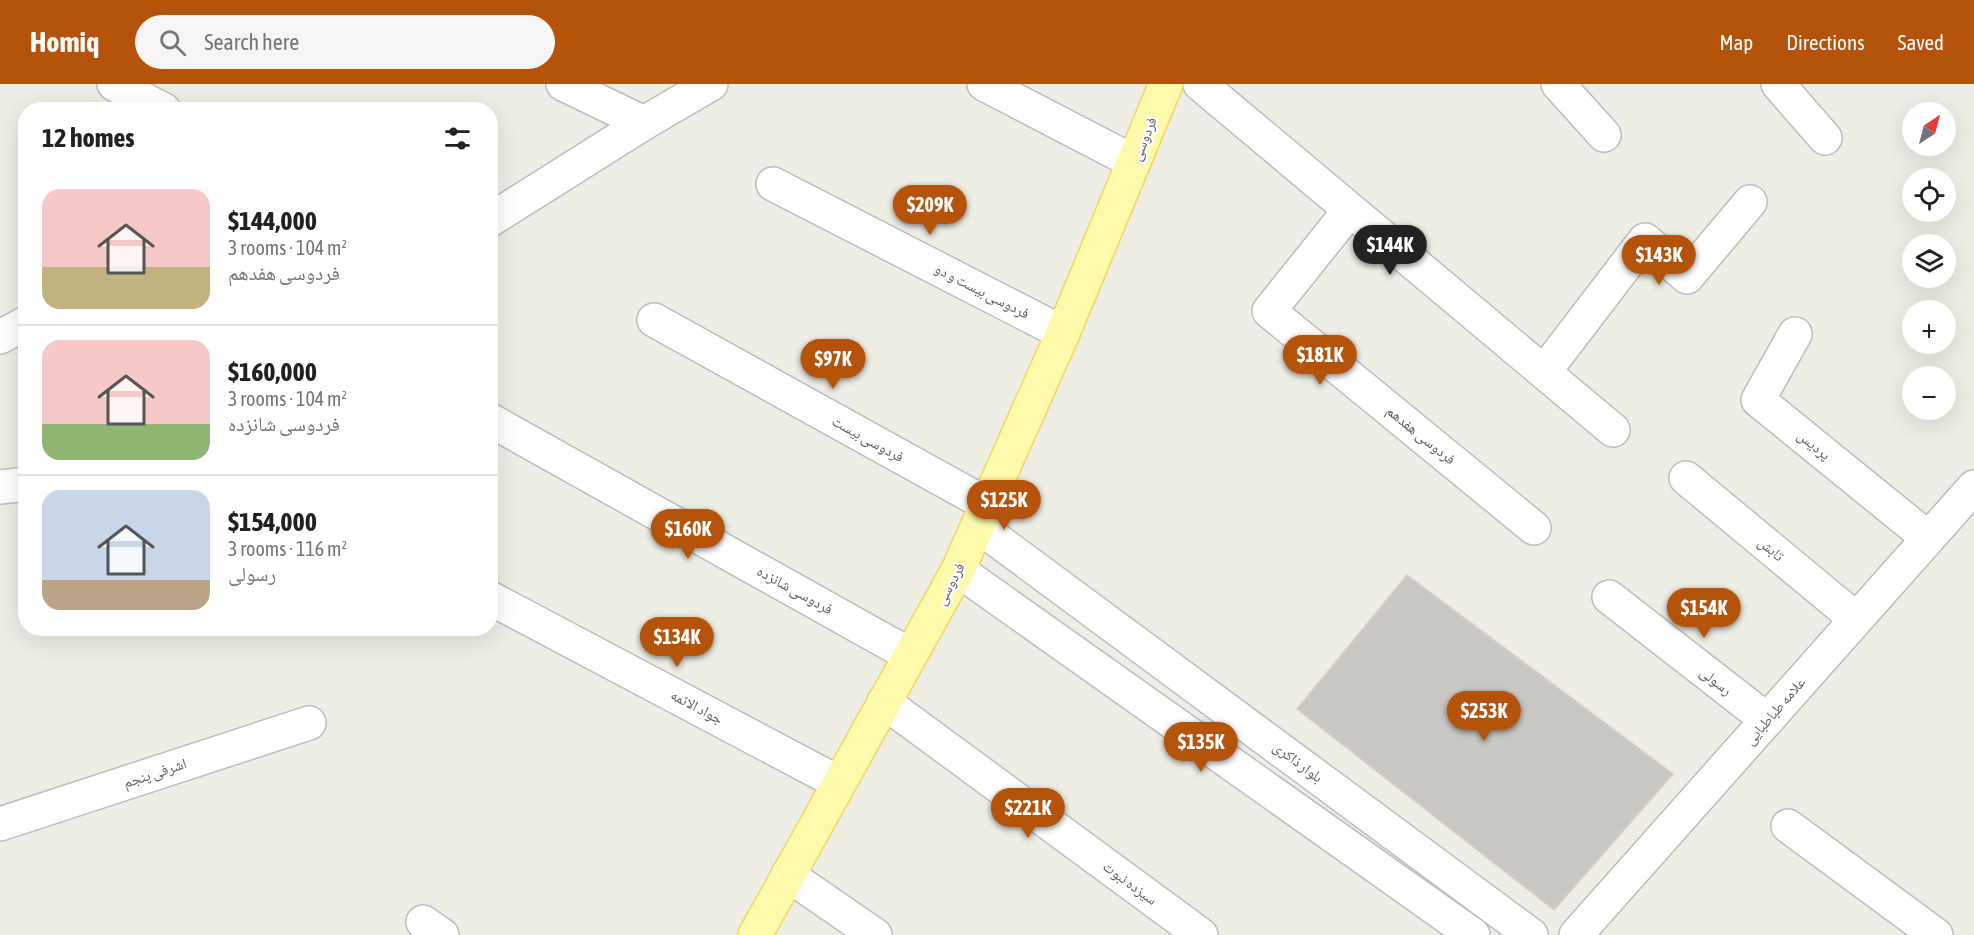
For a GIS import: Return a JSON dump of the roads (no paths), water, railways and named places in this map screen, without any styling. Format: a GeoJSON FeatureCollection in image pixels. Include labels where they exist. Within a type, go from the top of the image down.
{"type":"FeatureCollection","features":[{"type":"Feature","properties":{"kind":"main road","name":"فردوسی"},"geometry":{"type":"LineString","coordinates":[[755,935],[958,570],[1063,333],[1166,84]]}},
{"type":"Feature","properties":{"kind":"street"},"geometry":{"type":"LineString","coordinates":[[114,84],[149,102]]}},
{"type":"Feature","properties":{"kind":"street"},"geometry":{"type":"LineString","coordinates":[[563,84],[644,123]]}},
{"type":"Feature","properties":{"kind":"street"},"geometry":{"type":"LineString","coordinates":[[498,215],[644,123],[711,84]]}},
{"type":"Feature","properties":{"kind":"street"},"geometry":{"type":"LineString","coordinates":[[984,84],[1134,162]]}},
{"type":"Feature","properties":{"kind":"street"},"geometry":{"type":"LineString","coordinates":[[1152,117],[1187,84]]}},
{"type":"Feature","properties":{"kind":"street"},"geometry":{"type":"LineString","coordinates":[[1200,84],[1613,430]]}},
{"type":"Feature","properties":{"kind":"street"},"geometry":{"type":"LineString","coordinates":[[1558,84],[1604,135]]}},
{"type":"Feature","properties":{"kind":"street"},"geometry":{"type":"LineString","coordinates":[[1778,84],[1825,138]]}},
{"type":"Feature","properties":{"kind":"street","name":"فردوسی بیست و دو"},"geometry":{"type":"LineString","coordinates":[[773,184],[1063,333]]}},
{"type":"Feature","properties":{"kind":"street"},"geometry":{"type":"LineString","coordinates":[[1544,372],[1645,240],[1687,277],[1750,202]]}},
{"type":"Feature","properties":{"kind":"street","name":"فردوسی هفدهم"},"geometry":{"type":"LineString","coordinates":[[1350,210],[1269,311],[1534,528]]}},
{"type":"Feature","properties":{"kind":"street","name":"فردوسی بیست"},"geometry":{"type":"LineString","coordinates":[[654,320],[983,515]]}},
{"type":"Feature","properties":{"kind":"street"},"geometry":{"type":"LineString","coordinates":[[0,337],[18,327]]}},
{"type":"Feature","properties":{"kind":"street","name":"پردیس"},"geometry":{"type":"LineString","coordinates":[[1795,334],[1758,400],[1928,538]]}},
{"type":"Feature","properties":{"kind":"street","name":"فردوسی شانزده"},"geometry":{"type":"LineString","coordinates":[[498,424],[910,655]]}},
{"type":"Feature","properties":{"kind":"street","name":"تابش"},"geometry":{"type":"LineString","coordinates":[[1686,478],[1856,619]]}},
{"type":"Feature","properties":{"kind":"street"},"geometry":{"type":"LineString","coordinates":[[0,487],[18,485]]}},
{"type":"Feature","properties":{"kind":"street","name":"علامه طباطبایی"},"geometry":{"type":"LineString","coordinates":[[1576,935],[1974,487]]}},
{"type":"Feature","properties":{"kind":"street","name":"بلوار ذاکری"},"geometry":{"type":"LineString","coordinates":[[983,515],[1531,935]]}},
{"type":"Feature","properties":{"kind":"street"},"geometry":{"type":"LineString","coordinates":[[958,570],[1473,935]]}},
{"type":"Feature","properties":{"kind":"street","name":"رسولی"},"geometry":{"type":"LineString","coordinates":[[1609,597],[1767,720]]}},
{"type":"Feature","properties":{"kind":"street","name":"جواد الائمه"},"geometry":{"type":"LineString","coordinates":[[498,602],[839,783]]}},
{"type":"Feature","properties":{"kind":"street","name":"سیزده نبوت"},"geometry":{"type":"LineString","coordinates":[[884,702],[1201,935]]}},
{"type":"Feature","properties":{"kind":"street","name":"اشرفی پنجم"},"geometry":{"type":"LineString","coordinates":[[0,824],[309,723]]}},
{"type":"Feature","properties":{"kind":"street"},"geometry":{"type":"LineString","coordinates":[[1788,826],[1936,935]]}},
{"type":"Feature","properties":{"kind":"street"},"geometry":{"type":"LineString","coordinates":[[788,875],[875,935]]}}]}
